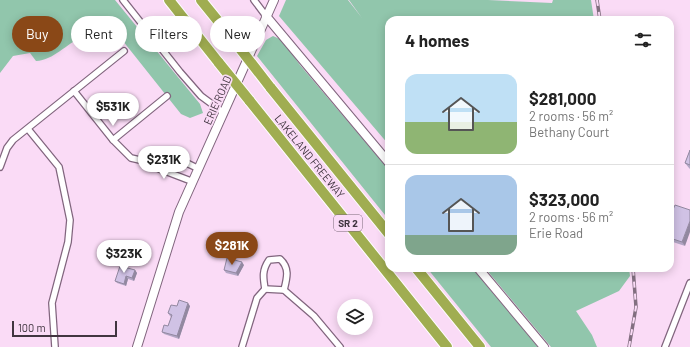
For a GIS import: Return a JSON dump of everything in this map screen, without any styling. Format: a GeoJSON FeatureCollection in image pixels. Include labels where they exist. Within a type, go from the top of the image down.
{"type":"FeatureCollection","features":[{"type":"Feature","properties":{"kind":"highway","name":"LAKELAND FREEWAY"},"geometry":{"type":"LineString","coordinates":[[169,0],[385,270]]}},
{"type":"Feature","properties":{"kind":"highway","name":"LAKELAND FREEWAY"},"geometry":{"type":"LineString","coordinates":[[201,0],[385,229]]}},
{"type":"Feature","properties":{"kind":"highway","name":"LAKELAND FREEWAY"},"geometry":{"type":"LineString","coordinates":[[387,272],[447,347]]}},
{"type":"Feature","properties":{"kind":"highway"},"geometry":{"type":"LineString","coordinates":[[419,272],[480,347]]}},
{"type":"Feature","properties":{"kind":"street"},"geometry":{"type":"LineString","coordinates":[[123,0],[201,96],[224,113]]}},
{"type":"Feature","properties":{"kind":"street"},"geometry":{"type":"LineString","coordinates":[[254,0],[385,158]]}},
{"type":"Feature","properties":{"kind":"street","name":"ERIE ROAD"},"geometry":{"type":"LineString","coordinates":[[137,347],[168,243],[191,181],[224,113],[274,0]]}},
{"type":"Feature","properties":{"kind":"street"},"geometry":{"type":"LineString","coordinates":[[0,167],[7,148],[13,140],[123,52]]}},
{"type":"Feature","properties":{"kind":"street"},"geometry":{"type":"LineString","coordinates":[[74,91],[113,140],[131,158],[153,164],[157,168],[191,181]]}},
{"type":"Feature","properties":{"kind":"street"},"geometry":{"type":"LineString","coordinates":[[113,140],[167,96]]}},
{"type":"Feature","properties":{"kind":"street"},"geometry":{"type":"LineString","coordinates":[[28,129],[58,167],[70,220],[68,242],[52,303],[55,347]]}},
{"type":"Feature","properties":{"kind":"street"},"geometry":{"type":"LineString","coordinates":[[153,164],[160,159],[165,158],[175,159],[197,168]]}},
{"type":"Feature","properties":{"kind":"street"},"geometry":{"type":"LineString","coordinates":[[265,289],[263,274],[264,266],[273,258],[280,259],[285,263],[287,268],[287,277],[284,290]]}},
{"type":"Feature","properties":{"kind":"street"},"geometry":{"type":"LineString","coordinates":[[481,272],[544,347]]}},
{"type":"Feature","properties":{"kind":"street"},"geometry":{"type":"LineString","coordinates":[[664,347],[690,283]]}},
{"type":"Feature","properties":{"kind":"street"},"geometry":{"type":"LineString","coordinates":[[242,347],[256,298],[265,289],[284,290],[314,316],[340,347]]}},
{"type":"Feature","properties":{"kind":"green space"},"geometry":{"type":"Polygon","coordinates":[[[0,0],[115,0],[135,24],[135,52],[158,52],[200,104],[203,113],[190,118],[181,114],[127,46],[127,16],[71,16],[71,43],[63,49],[63,16],[12,16],[12,52],[58,52],[49,58],[36,61],[30,53],[13,56],[0,73],[0,0]]]}},
{"type":"Feature","properties":{"kind":"green space"},"geometry":{"type":"Polygon","coordinates":[[[286,0],[348,0],[362,18],[349,0],[488,0],[552,3],[553,0],[591,0],[593,16],[385,16],[385,140],[279,16],[286,0]]]}},
{"type":"Feature","properties":{"kind":"green space"},"geometry":{"type":"Polygon","coordinates":[[[273,36],[282,40],[300,65],[385,165],[385,215],[257,56],[259,52],[265,52],[265,42],[273,36]]]}},
{"type":"Feature","properties":{"kind":"green space"},"geometry":{"type":"Polygon","coordinates":[[[430,272],[475,272],[538,347],[491,347],[430,272]]]}},
{"type":"Feature","properties":{"kind":"green space"},"geometry":{"type":"Polygon","coordinates":[[[488,272],[630,272],[630,276],[619,291],[576,311],[592,335],[597,347],[551,347],[488,272]]]}},
{"type":"Feature","properties":{"kind":"building"},"geometry":{"type":"Polygon","coordinates":[[[690,150],[690,165],[685,163],[690,150]]]}},
{"type":"Feature","properties":{"kind":"building"},"geometry":{"type":"Polygon","coordinates":[[[675,205],[690,210],[690,221],[682,242],[674,239],[675,205]]]}},
{"type":"Feature","properties":{"kind":"building"},"geometry":{"type":"Polygon","coordinates":[[[227,258],[242,262],[236,273],[224,270],[227,258]]]}},
{"type":"Feature","properties":{"kind":"building"},"geometry":{"type":"Polygon","coordinates":[[[120,266],[135,270],[132,278],[126,276],[124,284],[115,281],[120,266]]]}},
{"type":"Feature","properties":{"kind":"building"},"geometry":{"type":"Polygon","coordinates":[[[179,300],[188,303],[177,336],[162,332],[164,325],[168,326],[172,315],[168,313],[171,305],[177,306],[179,300]]]}},
{"type":"Feature","properties":{"kind":"railway"},"geometry":{"type":"LineString","coordinates":[[597,0],[599,16]]}},
{"type":"Feature","properties":{"kind":"railway"},"geometry":{"type":"LineString","coordinates":[[629,347],[636,307],[633,272]]}}]}
